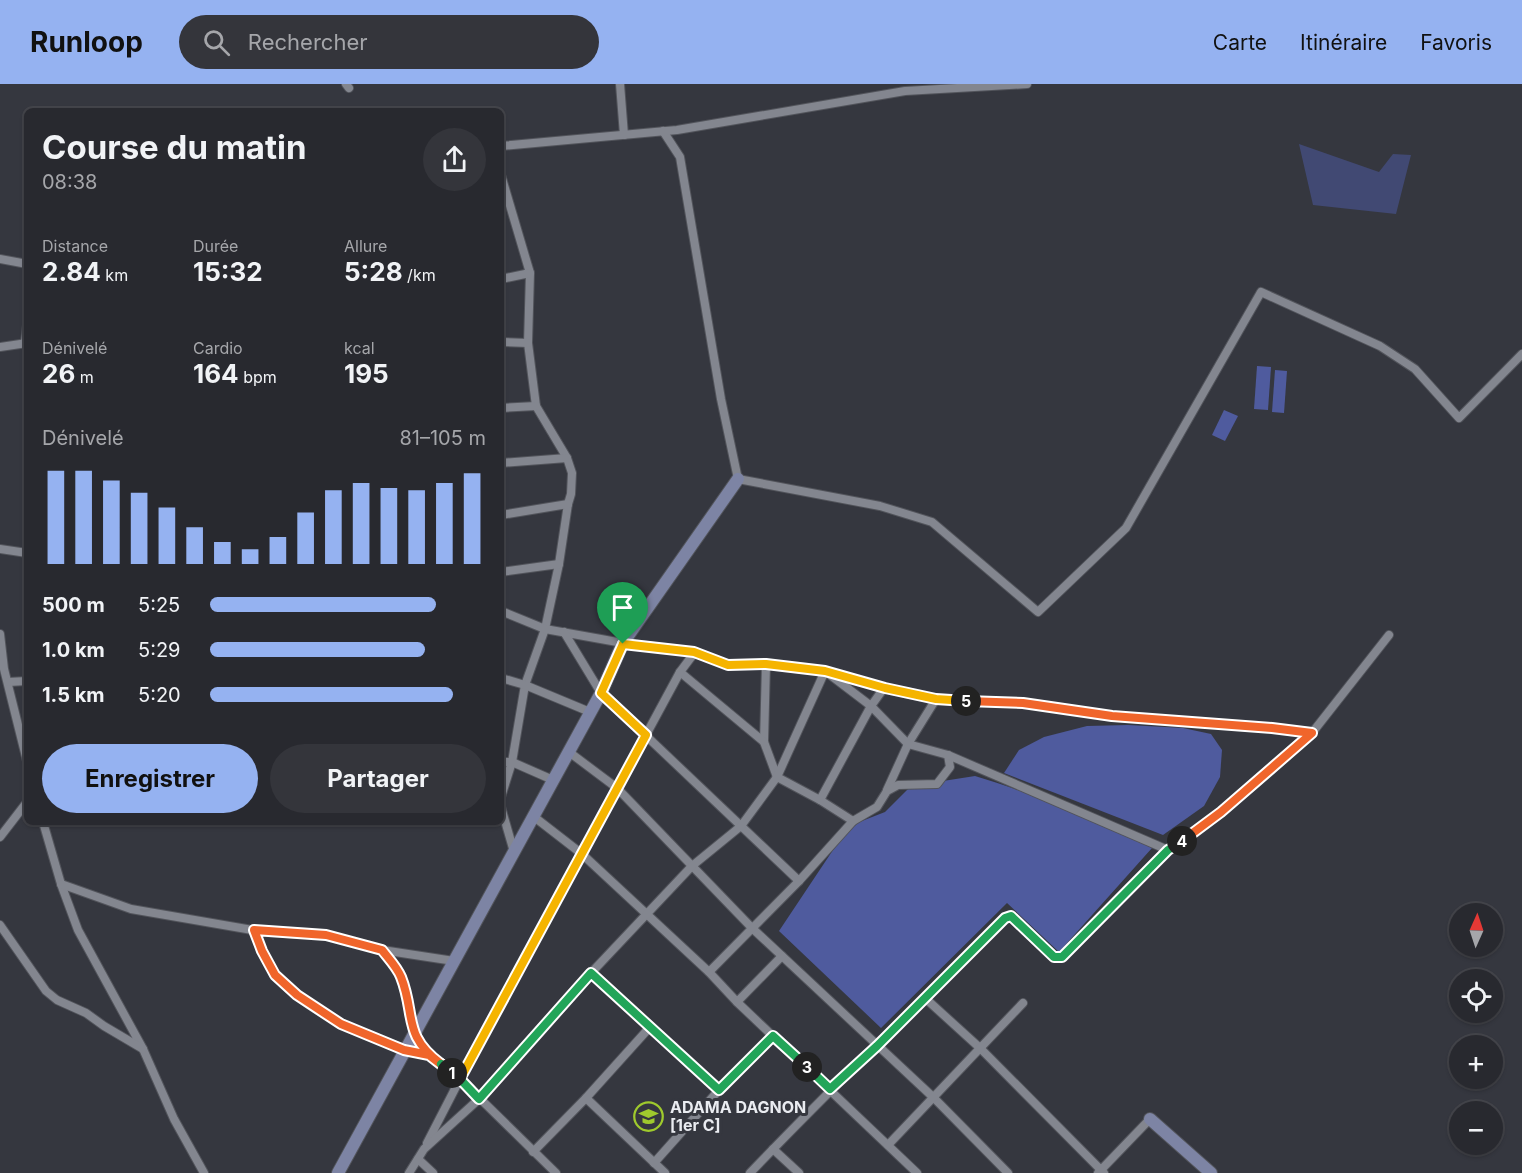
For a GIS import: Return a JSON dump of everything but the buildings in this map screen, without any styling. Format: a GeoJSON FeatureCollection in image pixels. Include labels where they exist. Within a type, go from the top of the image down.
{"type":"FeatureCollection","features":[{"type":"Feature","properties":{"kind":"street"},"geometry":{"type":"LineString","coordinates":[[620,84],[624,135]]}},
{"type":"Feature","properties":{"kind":"street"},"geometry":{"type":"LineString","coordinates":[[504,146],[663,131],[905,91],[1027,84]]}},
{"type":"Feature","properties":{"kind":"street"},"geometry":{"type":"LineString","coordinates":[[338,1173],[601,693],[623,644],[738,479],[680,157],[663,131]]}},
{"type":"Feature","properties":{"kind":"street"},"geometry":{"type":"LineString","coordinates":[[504,185],[530,273],[528,343],[536,406],[567,458],[572,473],[571,494],[559,564],[544,628],[525,685],[512,762],[504,787]]}},
{"type":"Feature","properties":{"kind":"street"},"geometry":{"type":"LineString","coordinates":[[0,259],[24,263]]}},
{"type":"Feature","properties":{"kind":"street"},"geometry":{"type":"LineString","coordinates":[[504,278],[530,273]]}},
{"type":"Feature","properties":{"kind":"street"},"geometry":{"type":"LineString","coordinates":[[738,479],[880,506],[932,522],[1038,612],[1126,528],[1261,292],[1380,346],[1415,369],[1459,418],[1522,354]]}},
{"type":"Feature","properties":{"kind":"street"},"geometry":{"type":"LineString","coordinates":[[504,342],[528,343]]}},
{"type":"Feature","properties":{"kind":"street"},"geometry":{"type":"LineString","coordinates":[[0,347],[24,343]]}},
{"type":"Feature","properties":{"kind":"street"},"geometry":{"type":"LineString","coordinates":[[504,408],[536,406]]}},
{"type":"Feature","properties":{"kind":"street"},"geometry":{"type":"LineString","coordinates":[[504,462],[567,458]]}},
{"type":"Feature","properties":{"kind":"street"},"geometry":{"type":"LineString","coordinates":[[504,515],[568,504]]}},
{"type":"Feature","properties":{"kind":"street"},"geometry":{"type":"LineString","coordinates":[[0,549],[24,553]]}},
{"type":"Feature","properties":{"kind":"street"},"geometry":{"type":"LineString","coordinates":[[504,572],[559,564]]}},
{"type":"Feature","properties":{"kind":"street"},"geometry":{"type":"LineString","coordinates":[[504,612],[544,628],[623,644],[694,652],[728,665],[766,664],[825,671],[885,688],[936,699],[1023,703],[1112,716],[1312,733]]}},
{"type":"Feature","properties":{"kind":"street"},"geometry":{"type":"LineString","coordinates":[[564,632],[601,693],[799,881]]}},
{"type":"Feature","properties":{"kind":"street"},"geometry":{"type":"LineString","coordinates":[[0,634],[2,669],[8,682],[24,749]]}},
{"type":"Feature","properties":{"kind":"street"},"geometry":{"type":"LineString","coordinates":[[750,1173],[830,1089],[877,1046],[1005,918],[1011,916],[1054,957],[1062,957],[1168,850],[1195,833],[1221,812],[1312,733],[1389,635]]}},
{"type":"Feature","properties":{"kind":"street"},"geometry":{"type":"LineString","coordinates":[[409,1173],[680,672],[694,652]]}},
{"type":"Feature","properties":{"kind":"street"},"geometry":{"type":"LineString","coordinates":[[766,664],[764,742],[777,777],[853,821]]}},
{"type":"Feature","properties":{"kind":"street"},"geometry":{"type":"LineString","coordinates":[[825,671],[871,706],[908,744],[948,755],[1168,850]]}},
{"type":"Feature","properties":{"kind":"street"},"geometry":{"type":"LineString","coordinates":[[424,1149],[479,1099],[591,973],[692,866],[741,826],[777,777],[825,671]]}},
{"type":"Feature","properties":{"kind":"street"},"geometry":{"type":"LineString","coordinates":[[680,672],[764,742]]}},
{"type":"Feature","properties":{"kind":"street"},"geometry":{"type":"LineString","coordinates":[[504,679],[525,685],[590,712]]}},
{"type":"Feature","properties":{"kind":"street"},"geometry":{"type":"LineString","coordinates":[[8,682],[24,681]]}},
{"type":"Feature","properties":{"kind":"street"},"geometry":{"type":"LineString","coordinates":[[820,800],[871,706],[885,688]]}},
{"type":"Feature","properties":{"kind":"street"},"geometry":{"type":"LineString","coordinates":[[709,972],[799,881],[853,821],[877,807],[887,791],[908,744],[936,699]]}},
{"type":"Feature","properties":{"kind":"street"},"geometry":{"type":"LineString","coordinates":[[569,752],[617,788],[752,928],[934,1098],[1008,1173]]}},
{"type":"Feature","properties":{"kind":"street"},"geometry":{"type":"LineString","coordinates":[[887,791],[898,785],[937,784],[950,767],[948,755]]}},
{"type":"Feature","properties":{"kind":"street"},"geometry":{"type":"LineString","coordinates":[[504,762],[512,762],[553,780]]}},
{"type":"Feature","properties":{"kind":"street"},"geometry":{"type":"LineString","coordinates":[[0,837],[24,806]]}},
{"type":"Feature","properties":{"kind":"street"},"geometry":{"type":"LineString","coordinates":[[533,816],[582,854],[709,972],[737,1002],[917,1173]]}},
{"type":"Feature","properties":{"kind":"street"},"geometry":{"type":"LineString","coordinates":[[504,817],[514,852]]}},
{"type":"Feature","properties":{"kind":"street"},"geometry":{"type":"LineString","coordinates":[[44,825],[61,884],[78,930],[143,1048],[174,1119],[204,1173]]}},
{"type":"Feature","properties":{"kind":"street"},"geometry":{"type":"LineString","coordinates":[[61,884],[131,909],[254,930],[326,935],[382,950],[454,962]]}},
{"type":"Feature","properties":{"kind":"street"},"geometry":{"type":"LineString","coordinates":[[0,925],[46,991],[57,1000],[86,1013],[143,1048]]}},
{"type":"Feature","properties":{"kind":"street"},"geometry":{"type":"LineString","coordinates":[[254,930],[275,975],[297,995],[341,1024],[404,1050],[429,1055]]}},
{"type":"Feature","properties":{"kind":"street"},"geometry":{"type":"LineString","coordinates":[[382,950],[400,975],[414,1034],[429,1055],[460,1079],[556,1173]]}},
{"type":"Feature","properties":{"kind":"street"},"geometry":{"type":"LineString","coordinates":[[737,1002],[782,956]]}},
{"type":"Feature","properties":{"kind":"street"},"geometry":{"type":"LineString","coordinates":[[591,973],[719,1090]]}},
{"type":"Feature","properties":{"kind":"street"},"geometry":{"type":"LineString","coordinates":[[925,998],[980,1048],[1101,1172],[1150,1119],[1205,1171]]}},
{"type":"Feature","properties":{"kind":"street"},"geometry":{"type":"LineString","coordinates":[[888,1145],[1023,1003]]}},
{"type":"Feature","properties":{"kind":"street"},"geometry":{"type":"LineString","coordinates":[[534,1152],[650,1027]]}},
{"type":"Feature","properties":{"kind":"street"},"geometry":{"type":"LineString","coordinates":[[654,1163],[719,1090],[773,1036]]}},
{"type":"Feature","properties":{"kind":"street"},"geometry":{"type":"LineString","coordinates":[[586,1098],[665,1173]]}},
{"type":"Feature","properties":{"kind":"street"},"geometry":{"type":"LineString","coordinates":[[773,1149],[799,1173]]}},
{"type":"Feature","properties":{"kind":"street"},"geometry":{"type":"LineString","coordinates":[[418,1159],[433,1173]]}},
{"type":"Feature","properties":{"kind":"shaded area"},"geometry":{"type":"Polygon","coordinates":[[[1299,144],[1379,172],[1393,154],[1411,155],[1396,214],[1313,205],[1299,144]]]}},
{"type":"Feature","properties":{"kind":"shaded area"},"geometry":{"type":"Polygon","coordinates":[[[1257,366],[1271,367],[1268,410],[1254,409],[1257,366]]]}},
{"type":"Feature","properties":{"kind":"shaded area"},"geometry":{"type":"Polygon","coordinates":[[[1275,370],[1287,371],[1284,413],[1272,412],[1275,370]]]}},
{"type":"Feature","properties":{"kind":"shaded area"},"geometry":{"type":"Polygon","coordinates":[[[1224,410],[1238,416],[1225,441],[1212,435],[1224,410]]]}},
{"type":"Feature","properties":{"kind":"shaded area"},"geometry":{"type":"Polygon","coordinates":[[[1128,725],[1183,728],[1211,734],[1222,750],[1220,777],[1204,806],[1163,835],[1004,773],[1019,750],[1044,737],[1087,726],[1128,725]]]}},
{"type":"Feature","properties":{"kind":"shaded area"},"geometry":{"type":"Polygon","coordinates":[[[975,776],[1065,808],[1152,848],[1059,952],[1007,903],[881,1028],[779,931],[849,826],[885,812],[911,786],[975,776]]]}},
{"type":"Feature","properties":{"kind":"place","name":"ADAMA DAGNON [1er C]"},"geometry":{"type":"Point","coordinates":[649,1116]}},
{"type":"Feature","properties":{"kind":"route"},"geometry":{"type":"LineString","coordinates":[[623,644],[601,693],[646,735],[460,1079],[429,1055],[404,1050],[341,1024],[297,995],[275,975],[254,930],[326,935],[382,950],[400,975],[414,1034],[429,1055],[460,1079],[479,1099],[591,973],[719,1090],[773,1036],[830,1089],[877,1046],[1005,918],[1011,916],[1054,957],[1062,957],[1168,850],[1195,833],[1221,812],[1312,733],[1112,716],[1023,703],[936,699],[885,688],[825,671],[766,664],[728,665],[694,652],[623,644]]}}]}
